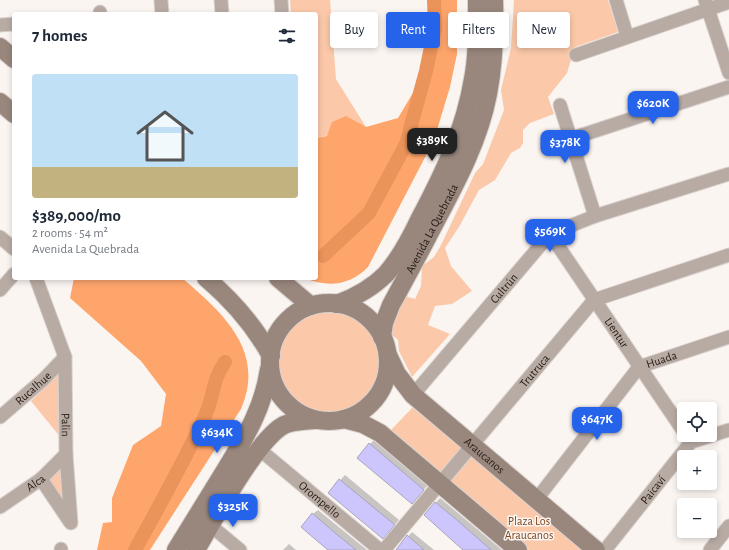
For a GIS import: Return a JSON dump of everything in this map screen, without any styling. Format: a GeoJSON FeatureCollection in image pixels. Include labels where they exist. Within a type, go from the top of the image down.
{"type":"FeatureCollection","features":[{"type":"Feature","properties":{"kind":"main road","name":"Avenida La Quebrada"},"geometry":{"type":"LineString","coordinates":[[337,304],[351,299],[368,289],[394,264],[405,248],[442,178],[460,132],[474,78],[477,35],[477,0]]}},
{"type":"Feature","properties":{"kind":"main road","name":"Avenida La Quebrada"},"geometry":{"type":"LineString","coordinates":[[384,344],[384,323],[391,305],[455,186],[473,144],[488,95],[491,76],[495,34],[494,0]]}},
{"type":"Feature","properties":{"kind":"main road"},"geometry":{"type":"LineString","coordinates":[[0,48],[12,57]]}},
{"type":"Feature","properties":{"kind":"main road"},"geometry":{"type":"LineString","coordinates":[[208,280],[241,311],[258,333],[270,359],[273,381],[282,399],[296,411],[316,420]]}},
{"type":"Feature","properties":{"kind":"main road"},"geometry":{"type":"LineString","coordinates":[[280,280],[312,306]]}},
{"type":"Feature","properties":{"kind":"main road"},"geometry":{"type":"LineString","coordinates":[[176,550],[252,423],[266,388],[273,343],[282,326],[296,313],[323,303],[337,304],[360,312],[373,324],[384,344],[386,374],[380,392],[368,406],[344,419],[333,421],[316,420],[286,424],[277,429],[259,449],[210,525],[196,550]]}},
{"type":"Feature","properties":{"kind":"main road","name":"Araucanos"},"geometry":{"type":"LineString","coordinates":[[384,344],[397,374],[413,395],[596,550]]}},
{"type":"Feature","properties":{"kind":"main road"},"geometry":{"type":"LineString","coordinates":[[344,419],[364,424],[380,433],[518,550]]}},
{"type":"Feature","properties":{"kind":"street"},"geometry":{"type":"LineString","coordinates":[[221,0],[222,12]]}},
{"type":"Feature","properties":{"kind":"street"},"geometry":{"type":"LineString","coordinates":[[281,0],[282,12]]}},
{"type":"Feature","properties":{"kind":"street"},"geometry":{"type":"LineString","coordinates":[[616,0],[627,36]]}},
{"type":"Feature","properties":{"kind":"street"},"geometry":{"type":"LineString","coordinates":[[576,55],[707,5],[729,2]]}},
{"type":"Feature","properties":{"kind":"street"},"geometry":{"type":"LineString","coordinates":[[707,5],[729,73]]}},
{"type":"Feature","properties":{"kind":"street"},"geometry":{"type":"LineString","coordinates":[[0,25],[12,24]]}},
{"type":"Feature","properties":{"kind":"street"},"geometry":{"type":"LineString","coordinates":[[570,139],[729,87]]}},
{"type":"Feature","properties":{"kind":"street"},"geometry":{"type":"LineString","coordinates":[[560,105],[595,216]]}},
{"type":"Feature","properties":{"kind":"street","name":"Cultrún"},"geometry":{"type":"LineString","coordinates":[[413,395],[550,234],[595,216],[729,174]]}},
{"type":"Feature","properties":{"kind":"street","name":"Lientur"},"geometry":{"type":"LineString","coordinates":[[550,234],[677,421]]}},
{"type":"Feature","properties":{"kind":"street"},"geometry":{"type":"LineString","coordinates":[[0,237],[12,247]]}},
{"type":"Feature","properties":{"kind":"street"},"geometry":{"type":"LineString","coordinates":[[594,300],[729,255]]}},
{"type":"Feature","properties":{"kind":"street"},"geometry":{"type":"LineString","coordinates":[[0,290],[12,276]]}},
{"type":"Feature","properties":{"kind":"street","name":"Palin"},"geometry":{"type":"LineString","coordinates":[[37,280],[65,357],[66,454],[71,523],[41,479]]}},
{"type":"Feature","properties":{"kind":"street","name":"Trutruca"},"geometry":{"type":"LineString","coordinates":[[384,550],[594,300]]}},
{"type":"Feature","properties":{"kind":"street","name":"Huada"},"geometry":{"type":"LineString","coordinates":[[536,500],[640,367],[729,337]]}},
{"type":"Feature","properties":{"kind":"street","name":"Rucalhue"},"geometry":{"type":"LineString","coordinates":[[0,417],[44,379],[65,357]]}},
{"type":"Feature","properties":{"kind":"street"},"geometry":{"type":"LineString","coordinates":[[717,432],[729,430]]}},
{"type":"Feature","properties":{"kind":"street","name":"Paicaví"},"geometry":{"type":"LineString","coordinates":[[605,550],[683,442]]}},
{"type":"Feature","properties":{"kind":"street","name":"Orompello"},"geometry":{"type":"LineString","coordinates":[[259,449],[380,550]]}},
{"type":"Feature","properties":{"kind":"street","name":"Alca"},"geometry":{"type":"LineString","coordinates":[[0,507],[41,479],[66,454]]}},
{"type":"Feature","properties":{"kind":"street"},"geometry":{"type":"LineString","coordinates":[[210,525],[240,550]]}},
{"type":"Feature","properties":{"kind":"street"},"geometry":{"type":"LineString","coordinates":[[710,550],[729,526]]}},
{"type":"Feature","properties":{"kind":"green space"},"geometry":{"type":"Polygon","coordinates":[[[290,0],[330,0],[330,48],[334,48],[336,79],[366,127],[318,138],[318,12],[291,12],[290,0]]]}},
{"type":"Feature","properties":{"kind":"green space"},"geometry":{"type":"Polygon","coordinates":[[[514,0],[608,0],[618,32],[575,47],[567,73],[548,97],[554,114],[530,123],[523,130],[523,143],[520,148],[511,153],[495,180],[479,190],[459,227],[445,248],[451,266],[472,291],[452,304],[435,306],[428,325],[450,334],[412,377],[399,351],[398,340],[390,333],[401,295],[415,299],[421,286],[422,266],[434,257],[475,173],[483,164],[504,110],[501,90],[511,48],[514,0]]]}},
{"type":"Feature","properties":{"kind":"green space"},"geometry":{"type":"Polygon","coordinates":[[[329,309],[349,313],[366,325],[378,342],[382,362],[378,382],[366,399],[349,411],[329,415],[309,411],[292,399],[280,382],[276,362],[280,342],[292,325],[309,313],[329,309]]]}},
{"type":"Feature","properties":{"kind":"green space"},"geometry":{"type":"Polygon","coordinates":[[[60,372],[61,438],[31,401],[60,372]]]}},
{"type":"Feature","properties":{"kind":"green space","name":"Plaza Los Araucanos"},"geometry":{"type":"Polygon","coordinates":[[[413,407],[582,550],[529,550],[390,431],[413,407]]]}},
{"type":"Feature","properties":{"kind":"green space"},"geometry":{"type":"Polygon","coordinates":[[[63,463],[66,509],[46,479],[63,463]]]}},
{"type":"Feature","properties":{"kind":"shaded area"},"geometry":{"type":"Polygon","coordinates":[[[434,0],[457,0],[457,12],[448,12],[448,48],[457,48],[457,54],[450,87],[434,140],[368,267],[354,278],[339,283],[331,284],[311,280],[318,280],[318,138],[327,136],[332,122],[346,116],[366,127],[398,118],[426,71],[431,48],[440,48],[440,12],[434,12],[434,0]]]}},
{"type":"Feature","properties":{"kind":"shaded area"},"geometry":{"type":"Polygon","coordinates":[[[74,280],[184,280],[212,305],[225,320],[236,335],[244,351],[248,369],[247,388],[241,409],[150,550],[97,550],[103,523],[112,522],[112,498],[133,445],[161,426],[166,394],[141,361],[70,298],[74,280]]]}},
{"type":"Feature","properties":{"kind":"building"},"geometry":{"type":"Polygon","coordinates":[[[369,443],[424,490],[412,504],[357,458],[369,443]]]}},
{"type":"Feature","properties":{"kind":"building"},"geometry":{"type":"Polygon","coordinates":[[[339,479],[395,525],[383,539],[328,493],[339,479]]]}},
{"type":"Feature","properties":{"kind":"building"},"geometry":{"type":"Polygon","coordinates":[[[435,502],[491,550],[463,550],[424,515],[435,502]]]}},
{"type":"Feature","properties":{"kind":"building"},"geometry":{"type":"Polygon","coordinates":[[[312,513],[356,550],[328,550],[301,527],[312,513]]]}},
{"type":"Feature","properties":{"kind":"building"},"geometry":{"type":"Polygon","coordinates":[[[407,535],[424,550],[396,550],[407,535]]]}},
{"type":"Feature","properties":{"kind":"waterway"},"geometry":{"type":"LineString","coordinates":[[323,256],[369,213],[406,144],[426,71],[435,28],[434,0]]}},
{"type":"Feature","properties":{"kind":"waterway"},"geometry":{"type":"LineString","coordinates":[[135,550],[197,433],[208,409],[215,382],[225,362]]}}]}
